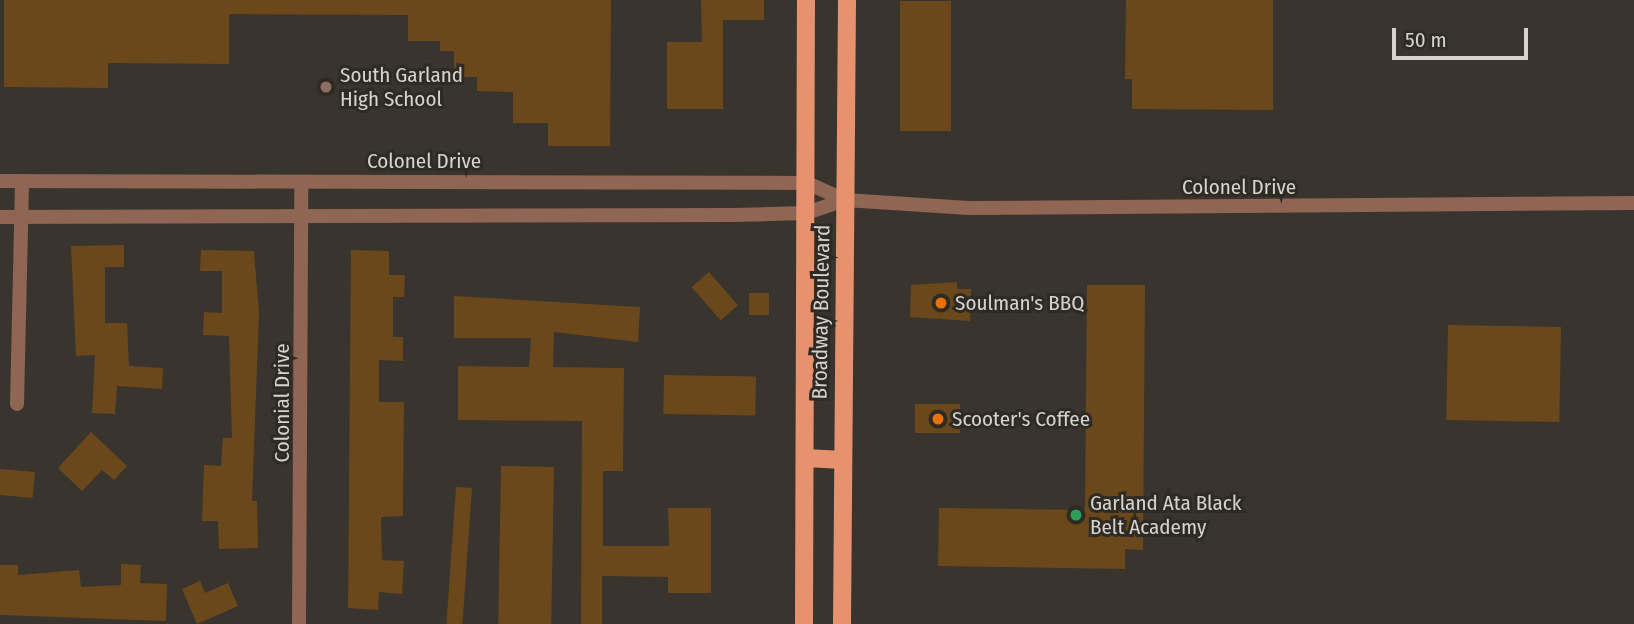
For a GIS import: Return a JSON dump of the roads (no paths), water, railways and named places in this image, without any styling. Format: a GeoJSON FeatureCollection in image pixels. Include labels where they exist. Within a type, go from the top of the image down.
{"type":"FeatureCollection","features":[{"type":"Feature","properties":{"kind":"main road","name":"Broadway Boulevard"},"geometry":{"type":"LineString","coordinates":[[804,624],[806,0]]}},
{"type":"Feature","properties":{"kind":"main road","name":"Broadway Boulevard"},"geometry":{"type":"LineString","coordinates":[[842,624],[847,0]]}},
{"type":"Feature","properties":{"kind":"main road"},"geometry":{"type":"LineString","coordinates":[[805,458],[843,460]]}},
{"type":"Feature","properties":{"kind":"street","name":"Colonel Drive"},"geometry":{"type":"LineString","coordinates":[[0,181],[807,183],[845,200]]}},
{"type":"Feature","properties":{"kind":"street","name":"Colonial Drive"},"geometry":{"type":"LineString","coordinates":[[299,624],[301,181]]}},
{"type":"Feature","properties":{"kind":"street"},"geometry":{"type":"LineString","coordinates":[[17,404],[22,182]]}},
{"type":"Feature","properties":{"kind":"street","name":"Colonel Drive"},"geometry":{"type":"LineString","coordinates":[[0,217],[806,213],[845,200],[1077,209],[1634,203]]}},
{"type":"Feature","properties":{"kind":"place","name":"South Garland High School"},"geometry":{"type":"Point","coordinates":[326,87]}},
{"type":"Feature","properties":{"kind":"place","name":"Soulman's BBQ"},"geometry":{"type":"Point","coordinates":[941,303]}},
{"type":"Feature","properties":{"kind":"place","name":"Scooter's Coffee"},"geometry":{"type":"Point","coordinates":[938,419]}},
{"type":"Feature","properties":{"kind":"place","name":"Garland Ata Black Belt Academy"},"geometry":{"type":"Point","coordinates":[1076,515]}}]}
